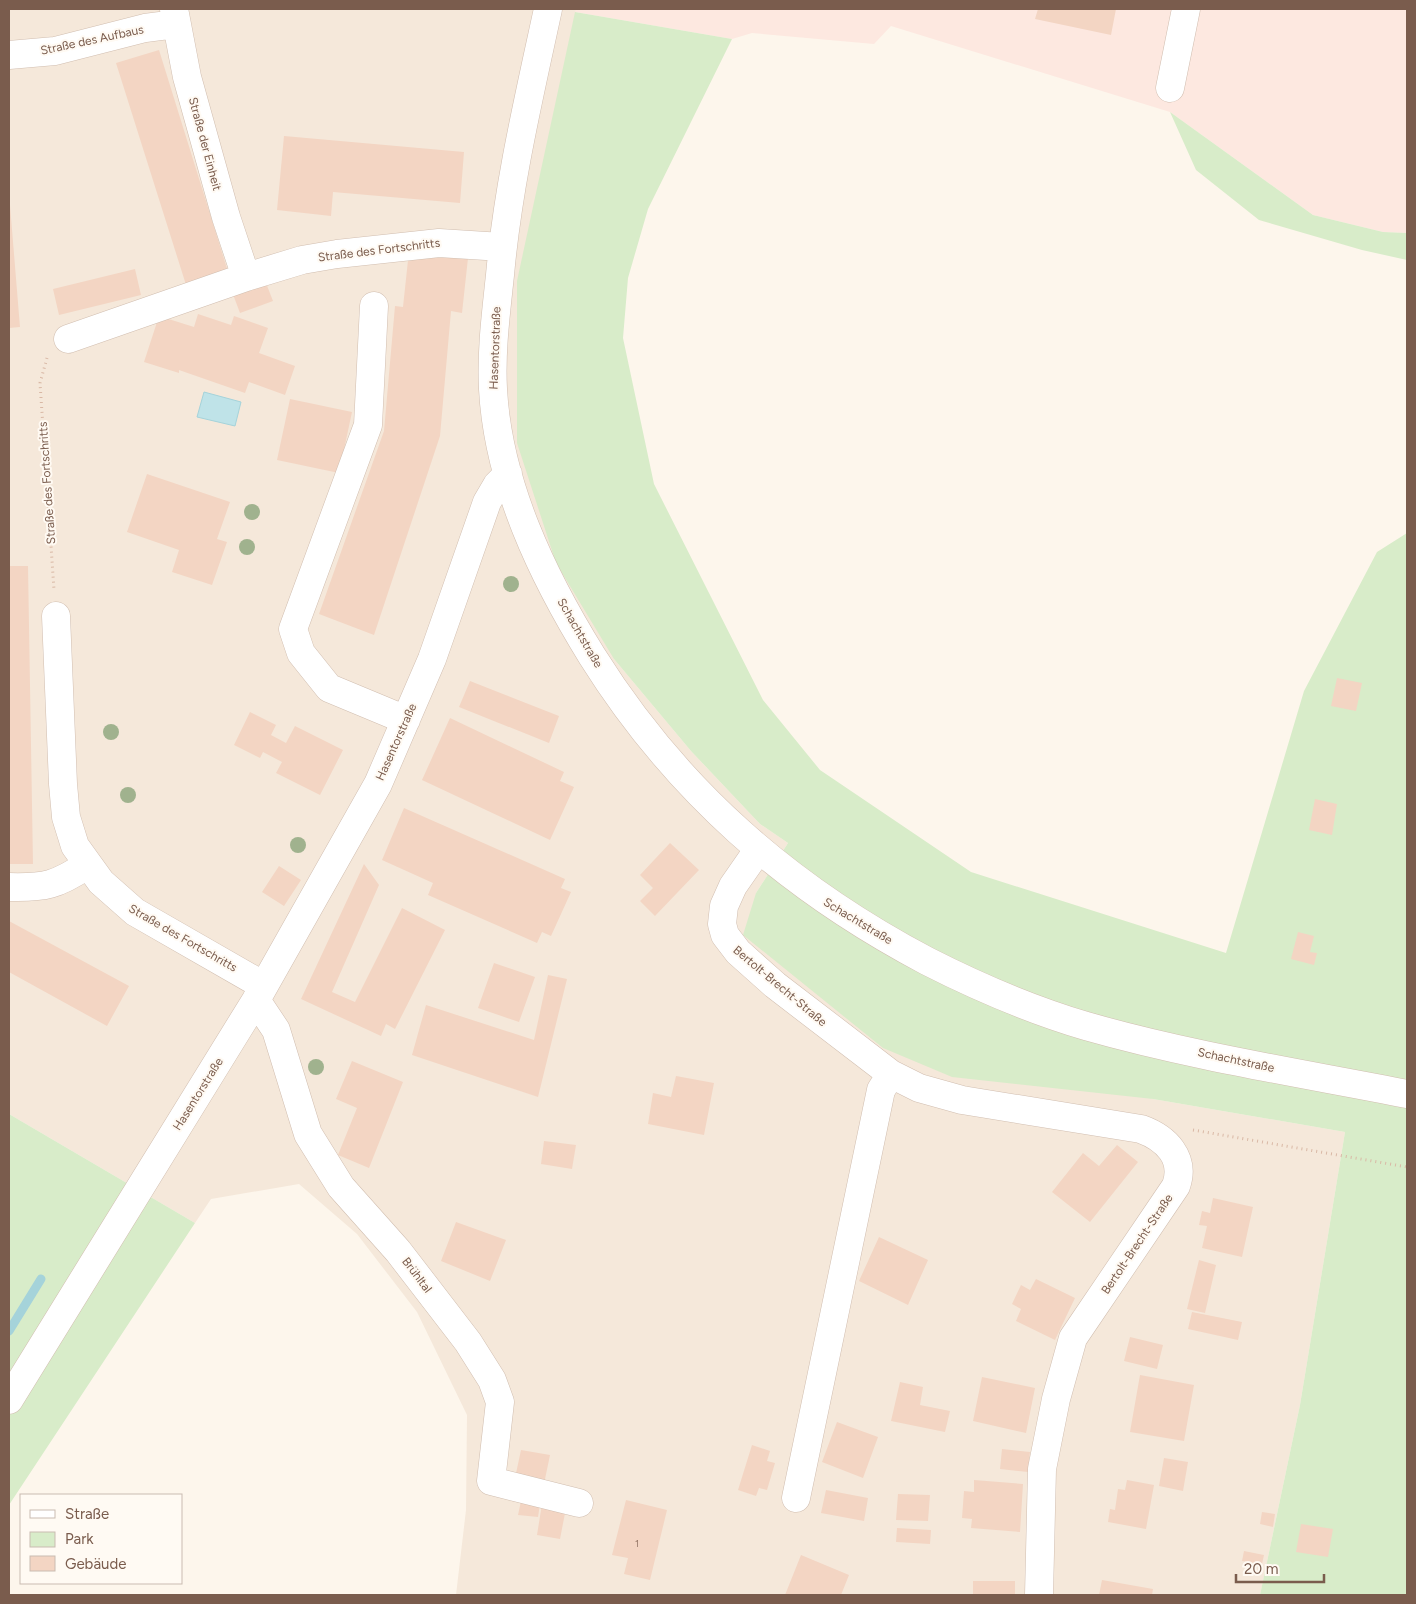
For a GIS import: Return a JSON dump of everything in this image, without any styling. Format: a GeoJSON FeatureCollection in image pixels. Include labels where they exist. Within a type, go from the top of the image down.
{"type":"FeatureCollection","features":[{"type":"Feature","properties":{"kind":"street","name":"Hasentorstraße"},"geometry":{"type":"LineString","coordinates":[[9,1400],[260,993],[378,784],[437,647],[487,502],[497,485],[508,474],[496,417],[493,390],[493,350],[502,247],[511,185],[548,9]]}},
{"type":"Feature","properties":{"kind":"street"},"geometry":{"type":"LineString","coordinates":[[1170,88],[1186,9]]}},
{"type":"Feature","properties":{"kind":"street","name":"Straße des Aufbaus"},"geometry":{"type":"LineString","coordinates":[[9,55],[55,51],[145,28],[175,16]]}},
{"type":"Feature","properties":{"kind":"street","name":"Straße der Einheit"},"geometry":{"type":"LineString","coordinates":[[175,16],[189,86],[226,217],[246,277]]}},
{"type":"Feature","properties":{"kind":"street","name":"Straße des Fortschritts"},"geometry":{"type":"LineString","coordinates":[[68,339],[294,262],[337,254],[439,243],[502,247]]}},
{"type":"Feature","properties":{"kind":"street"},"geometry":{"type":"LineString","coordinates":[[374,306],[368,425],[292,629],[301,653],[329,688],[406,720]]}},
{"type":"Feature","properties":{"kind":"street","name":"Schachtstraße"},"geometry":{"type":"LineString","coordinates":[[508,474],[523,519],[554,590],[615,692],[677,771],[758,850],[814,893],[904,948],[972,982],[1045,1012],[1086,1026],[1181,1049],[1407,1094]]}},
{"type":"Feature","properties":{"kind":"street","name":"Straße des Fortschritts"},"geometry":{"type":"LineString","coordinates":[[56,616],[66,817],[70,837],[87,865],[110,892],[135,912],[260,993]]}},
{"type":"Feature","properties":{"kind":"street","name":"Bertolt-Brecht-Straße"},"geometry":{"type":"LineString","coordinates":[[758,850],[733,886],[724,906],[722,924],[725,935],[738,952],[775,985],[891,1074],[919,1088],[962,1100],[1141,1128],[1162,1138],[1177,1158],[1180,1168],[1176,1186],[1073,1338],[1056,1399],[1042,1468],[1039,1595]]}},
{"type":"Feature","properties":{"kind":"street"},"geometry":{"type":"LineString","coordinates":[[9,887],[38,887],[55,884],[87,865]]}},
{"type":"Feature","properties":{"kind":"street","name":"Brühltal"},"geometry":{"type":"LineString","coordinates":[[260,993],[276,1030],[308,1134],[340,1187],[398,1251],[468,1342],[492,1380],[500,1402],[491,1482],[579,1503]]}},
{"type":"Feature","properties":{"kind":"street"},"geometry":{"type":"LineString","coordinates":[[796,1498],[881,1090],[891,1074]]}},
{"type":"Feature","properties":{"kind":"path","name":"Straße des Fortschritts"},"geometry":{"type":"LineString","coordinates":[[56,616],[40,383],[48,356],[68,339]]}},
{"type":"Feature","properties":{"kind":"path"},"geometry":{"type":"LineString","coordinates":[[1185,1129],[1407,1167]]}},
{"type":"Feature","properties":{"kind":"shaded area"},"geometry":{"type":"Polygon","coordinates":[[[9,9],[576,9],[614,659],[691,751],[760,824],[788,843],[756,893],[1153,1099],[1345,1132],[1300,1405],[1260,1595],[456,1595],[466,1510],[467,1415],[417,1312],[357,1234],[299,1184],[211,1199],[195,1223],[9,1114],[9,9]]]}},
{"type":"Feature","properties":{"kind":"shaded area"},"geometry":{"type":"Polygon","coordinates":[[[576,9],[1407,9],[1407,233],[1383,232],[1313,215],[1170,112],[891,26],[874,44],[752,33],[732,39],[575,12],[576,9]]]}},
{"type":"Feature","properties":{"kind":"green space"},"geometry":{"type":"Polygon","coordinates":[[[575,12],[732,39],[648,209],[628,278],[623,338],[654,484],[763,700],[820,770],[971,872],[1226,953],[1304,691],[1377,552],[1407,533],[1407,1595],[1260,1595],[1300,1405],[1345,1132],[1153,1099],[952,1077],[883,1048],[743,935],[756,893],[788,843],[760,824],[691,751],[614,659],[556,563],[517,443],[517,281],[575,12]]]}},
{"type":"Feature","properties":{"kind":"green space"},"geometry":{"type":"Polygon","coordinates":[[[1170,112],[1313,215],[1383,232],[1407,233],[1407,260],[1362,250],[1259,220],[1196,170],[1170,112]]]}},
{"type":"Feature","properties":{"kind":"green space"},"geometry":{"type":"Polygon","coordinates":[[[9,1114],[195,1223],[9,1505],[9,1114]]]}},
{"type":"Feature","properties":{"kind":"water"},"geometry":{"type":"Polygon","coordinates":[[[204,392],[241,402],[235,426],[197,417],[204,392]]]}},
{"type":"Feature","properties":{"kind":"building"},"geometry":{"type":"Polygon","coordinates":[[[1038,9],[1116,9],[1111,35],[1035,19],[1038,9]]]}},
{"type":"Feature","properties":{"kind":"building"},"geometry":{"type":"Polygon","coordinates":[[[159,50],[229,275],[187,288],[116,63],[159,50]]]}},
{"type":"Feature","properties":{"kind":"building"},"geometry":{"type":"Polygon","coordinates":[[[284,136],[464,152],[460,203],[333,192],[331,216],[277,210],[284,136]]]}},
{"type":"Feature","properties":{"kind":"building"},"geometry":{"type":"Polygon","coordinates":[[[9,193],[20,327],[9,328],[9,193]]]}},
{"type":"Feature","properties":{"kind":"building"},"geometry":{"type":"Polygon","coordinates":[[[409,251],[468,258],[462,313],[451,311],[440,436],[374,635],[319,614],[384,431],[395,306],[403,307],[409,251]]]}},
{"type":"Feature","properties":{"kind":"building"},"geometry":{"type":"Polygon","coordinates":[[[135,269],[141,295],[59,315],[53,289],[135,269]]]}},
{"type":"Feature","properties":{"kind":"building"},"geometry":{"type":"Polygon","coordinates":[[[264,278],[273,301],[240,313],[231,289],[264,278]]]}},
{"type":"Feature","properties":{"kind":"building"},"geometry":{"type":"Polygon","coordinates":[[[198,314],[231,325],[234,316],[268,328],[259,353],[295,366],[285,395],[249,382],[245,393],[179,370],[179,373],[144,362],[159,316],[194,327],[198,314]]]}},
{"type":"Feature","properties":{"kind":"building"},"geometry":{"type":"Polygon","coordinates":[[[290,399],[352,412],[339,473],[277,460],[290,399]]]}},
{"type":"Feature","properties":{"kind":"building"},"geometry":{"type":"Polygon","coordinates":[[[147,474],[230,502],[217,539],[227,542],[212,585],[172,572],[179,550],[127,532],[147,474]]]}},
{"type":"Feature","properties":{"kind":"building"},"geometry":{"type":"Polygon","coordinates":[[[9,566],[28,566],[33,864],[9,864],[9,566]]]}},
{"type":"Feature","properties":{"kind":"building"},"geometry":{"type":"Polygon","coordinates":[[[1337,678],[1362,683],[1356,711],[1331,706],[1337,678]]]}},
{"type":"Feature","properties":{"kind":"building"},"geometry":{"type":"Polygon","coordinates":[[[470,681],[559,716],[549,743],[459,707],[470,681]]]}},
{"type":"Feature","properties":{"kind":"building"},"geometry":{"type":"Polygon","coordinates":[[[250,712],[276,725],[271,735],[286,743],[295,726],[343,750],[320,795],[276,773],[282,762],[263,752],[260,758],[234,745],[250,712]]]}},
{"type":"Feature","properties":{"kind":"building"},"geometry":{"type":"Polygon","coordinates":[[[450,718],[564,772],[560,781],[574,787],[550,840],[422,780],[450,718]]]}},
{"type":"Feature","properties":{"kind":"building"},"geometry":{"type":"Polygon","coordinates":[[[1315,799],[1337,804],[1332,835],[1309,830],[1315,799]]]}},
{"type":"Feature","properties":{"kind":"building"},"geometry":{"type":"Polygon","coordinates":[[[404,808],[565,879],[561,888],[571,892],[551,936],[542,932],[537,943],[428,895],[433,883],[382,860],[404,808]]]}},
{"type":"Feature","properties":{"kind":"building"},"geometry":{"type":"Polygon","coordinates":[[[670,843],[699,870],[655,916],[640,901],[653,888],[640,875],[670,843]]]}},
{"type":"Feature","properties":{"kind":"building"},"geometry":{"type":"Polygon","coordinates":[[[364,864],[379,885],[332,992],[355,1002],[402,908],[445,930],[395,1029],[386,1024],[381,1036],[301,999],[364,864]]]}},
{"type":"Feature","properties":{"kind":"building"},"geometry":{"type":"Polygon","coordinates":[[[279,866],[301,880],[284,906],[262,892],[279,866]]]}},
{"type":"Feature","properties":{"kind":"building"},"geometry":{"type":"Polygon","coordinates":[[[9,921],[129,986],[107,1026],[9,972],[9,921]]]}},
{"type":"Feature","properties":{"kind":"building"},"geometry":{"type":"Polygon","coordinates":[[[1298,932],[1314,936],[1310,952],[1317,953],[1314,965],[1291,959],[1298,932]]]}},
{"type":"Feature","properties":{"kind":"building"},"geometry":{"type":"Polygon","coordinates":[[[494,963],[535,977],[519,1022],[478,1008],[494,963]]]}},
{"type":"Feature","properties":{"kind":"building"},"geometry":{"type":"Polygon","coordinates":[[[548,975],[567,979],[538,1097],[412,1055],[426,1005],[534,1040],[548,975]]]}},
{"type":"Feature","properties":{"kind":"building"},"geometry":{"type":"Polygon","coordinates":[[[352,1061],[403,1082],[369,1168],[338,1155],[357,1108],[336,1099],[352,1061]]]}},
{"type":"Feature","properties":{"kind":"building"},"geometry":{"type":"Polygon","coordinates":[[[676,1076],[714,1083],[704,1135],[648,1124],[653,1093],[671,1097],[676,1076]]]}},
{"type":"Feature","properties":{"kind":"building"},"geometry":{"type":"Polygon","coordinates":[[[544,1141],[576,1145],[572,1169],[541,1164],[544,1141]]]}},
{"type":"Feature","properties":{"kind":"building"},"geometry":{"type":"Polygon","coordinates":[[[1117,1145],[1138,1162],[1090,1222],[1052,1192],[1083,1153],[1099,1166],[1117,1145]]]}},
{"type":"Feature","properties":{"kind":"building"},"geometry":{"type":"Polygon","coordinates":[[[1213,1198],[1253,1207],[1242,1257],[1202,1248],[1207,1226],[1199,1225],[1202,1211],[1210,1213],[1213,1198]]]}},
{"type":"Feature","properties":{"kind":"building"},"geometry":{"type":"Polygon","coordinates":[[[456,1222],[506,1240],[490,1281],[441,1261],[456,1222]]]}},
{"type":"Feature","properties":{"kind":"building"},"geometry":{"type":"Polygon","coordinates":[[[879,1237],[928,1260],[908,1305],[859,1281],[879,1237]]]}},
{"type":"Feature","properties":{"kind":"building"},"geometry":{"type":"Polygon","coordinates":[[[1199,1260],[1216,1265],[1205,1313],[1187,1309],[1199,1260]]]}},
{"type":"Feature","properties":{"kind":"building"},"geometry":{"type":"Polygon","coordinates":[[[1036,1279],[1075,1298],[1055,1340],[1016,1321],[1021,1309],[1012,1304],[1021,1285],[1030,1290],[1036,1279]]]}},
{"type":"Feature","properties":{"kind":"building"},"geometry":{"type":"Polygon","coordinates":[[[1192,1312],[1242,1322],[1238,1340],[1188,1329],[1192,1312]]]}},
{"type":"Feature","properties":{"kind":"building"},"geometry":{"type":"Polygon","coordinates":[[[1130,1337],[1163,1345],[1157,1369],[1124,1361],[1130,1337]]]}},
{"type":"Feature","properties":{"kind":"building"},"geometry":{"type":"Polygon","coordinates":[[[1140,1375],[1194,1385],[1184,1441],[1130,1432],[1140,1375]]]}},
{"type":"Feature","properties":{"kind":"building"},"geometry":{"type":"Polygon","coordinates":[[[982,1377],[1035,1388],[1026,1433],[973,1421],[982,1377]]]}},
{"type":"Feature","properties":{"kind":"building"},"geometry":{"type":"Polygon","coordinates":[[[900,1382],[923,1387],[920,1405],[950,1411],[945,1432],[891,1421],[900,1382]]]}},
{"type":"Feature","properties":{"kind":"building"},"geometry":{"type":"Polygon","coordinates":[[[837,1422],[878,1437],[863,1478],[822,1462],[837,1422]]]}},
{"type":"Feature","properties":{"kind":"building"},"geometry":{"type":"Polygon","coordinates":[[[752,1445],[770,1451],[767,1461],[775,1463],[767,1490],[759,1488],[756,1496],[738,1490],[752,1445]]]}},
{"type":"Feature","properties":{"kind":"building"},"geometry":{"type":"Polygon","coordinates":[[[1002,1449],[1030,1452],[1028,1472],[1000,1469],[1002,1449]]]}},
{"type":"Feature","properties":{"kind":"building"},"geometry":{"type":"Polygon","coordinates":[[[521,1450],[550,1455],[544,1484],[515,1478],[521,1450]]]}},
{"type":"Feature","properties":{"kind":"building"},"geometry":{"type":"Polygon","coordinates":[[[1164,1458],[1188,1462],[1183,1491],[1159,1486],[1164,1458]]]}},
{"type":"Feature","properties":{"kind":"building"},"geometry":{"type":"Polygon","coordinates":[[[974,1480],[1023,1484],[1020,1532],[971,1528],[972,1519],[962,1518],[964,1491],[974,1492],[974,1480]]]}},
{"type":"Feature","properties":{"kind":"building"},"geometry":{"type":"Polygon","coordinates":[[[1127,1480],[1154,1485],[1146,1529],[1108,1522],[1110,1509],[1115,1510],[1118,1489],[1125,1490],[1127,1480]]]}},
{"type":"Feature","properties":{"kind":"building"},"geometry":{"type":"Polygon","coordinates":[[[826,1490],[868,1498],[864,1521],[821,1513],[826,1490]]]}},
{"type":"Feature","properties":{"kind":"building"},"geometry":{"type":"Polygon","coordinates":[[[898,1494],[930,1495],[928,1521],[896,1520],[898,1494]]]}},
{"type":"Feature","properties":{"kind":"building"},"geometry":{"type":"Polygon","coordinates":[[[626,1500],[667,1510],[650,1580],[624,1574],[628,1558],[612,1555],[626,1500]]]}},
{"type":"Feature","properties":{"kind":"building"},"geometry":{"type":"Polygon","coordinates":[[[521,1501],[540,1504],[538,1517],[518,1515],[521,1501]]]}},
{"type":"Feature","properties":{"kind":"building"},"geometry":{"type":"Polygon","coordinates":[[[542,1504],[566,1508],[560,1539],[537,1535],[542,1504]]]}},
{"type":"Feature","properties":{"kind":"building"},"geometry":{"type":"Polygon","coordinates":[[[1262,1512],[1275,1514],[1273,1527],[1260,1524],[1262,1512]]]}},
{"type":"Feature","properties":{"kind":"building"},"geometry":{"type":"Polygon","coordinates":[[[1301,1524],[1333,1529],[1328,1557],[1296,1552],[1301,1524]]]}},
{"type":"Feature","properties":{"kind":"building"},"geometry":{"type":"Polygon","coordinates":[[[897,1528],[931,1530],[930,1544],[896,1542],[897,1528]]]}},
{"type":"Feature","properties":{"kind":"building"},"geometry":{"type":"Polygon","coordinates":[[[1244,1551],[1264,1555],[1262,1564],[1242,1561],[1244,1551]]]}},
{"type":"Feature","properties":{"kind":"building"},"geometry":{"type":"Polygon","coordinates":[[[801,1555],[849,1575],[841,1595],[785,1595],[801,1555]]]}},
{"type":"Feature","properties":{"kind":"building"},"geometry":{"type":"Polygon","coordinates":[[[1102,1580],[1153,1589],[1152,1595],[1099,1595],[1102,1580]]]}},
{"type":"Feature","properties":{"kind":"building"},"geometry":{"type":"Polygon","coordinates":[[[973,1581],[1015,1581],[1015,1595],[973,1595],[973,1581]]]}},
{"type":"Feature","properties":{"kind":"waterway"},"geometry":{"type":"LineString","coordinates":[[9,1331],[41,1279]]}}]}
